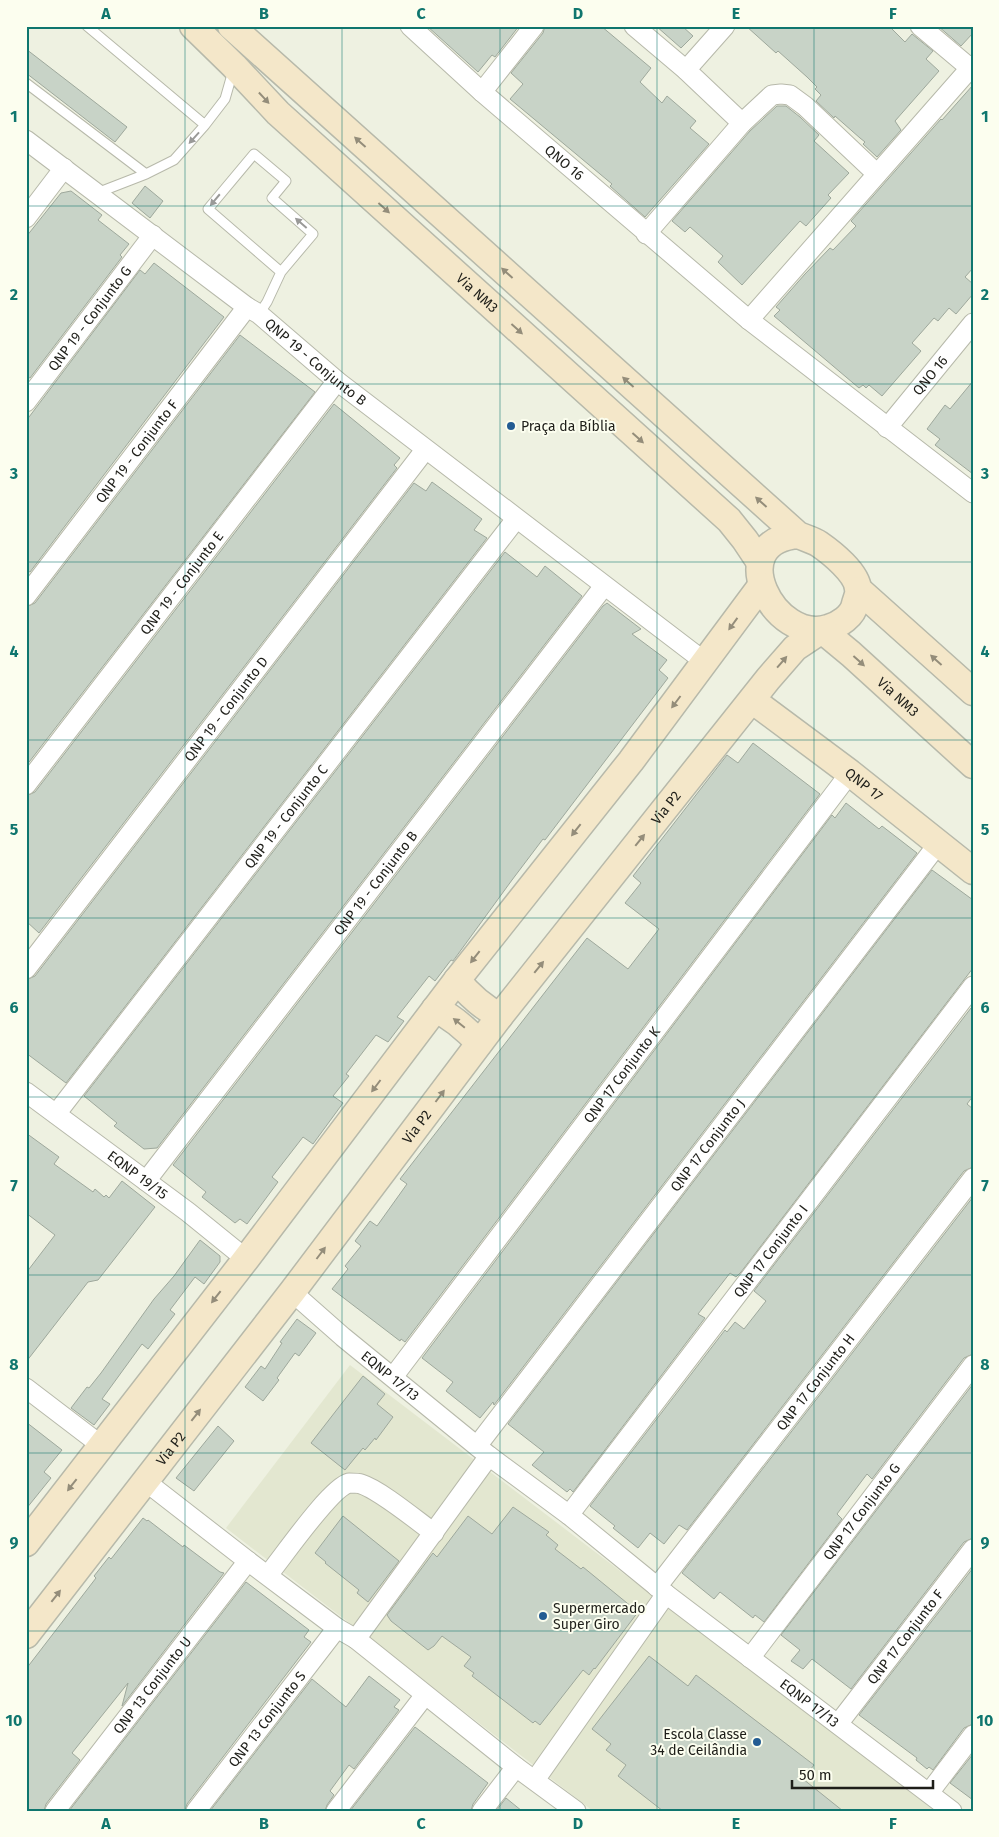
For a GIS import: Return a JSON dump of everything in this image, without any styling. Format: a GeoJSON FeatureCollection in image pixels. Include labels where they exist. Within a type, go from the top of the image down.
{"type":"FeatureCollection","features":[{"type":"Feature","properties":{"kind":"main road","name":"Via NM3"},"geometry":{"type":"LineString","coordinates":[[193,26],[278,113],[730,520],[746,540],[760,574]]}},
{"type":"Feature","properties":{"kind":"main road"},"geometry":{"type":"LineString","coordinates":[[231,26],[798,535],[817,543],[839,561],[854,577],[859,590],[973,692]]}},
{"type":"Feature","properties":{"kind":"main road"},"geometry":{"type":"LineString","coordinates":[[26,1543],[246,1259],[457,980],[632,760],[705,662],[760,574],[763,553],[768,546],[780,539],[798,535]]}},
{"type":"Feature","properties":{"kind":"main road"},"geometry":{"type":"LineString","coordinates":[[760,574],[770,602],[784,618],[802,628],[822,630],[833,627],[848,617],[855,608],[859,590]]}},
{"type":"Feature","properties":{"kind":"main road","name":"Via NM3"},"geometry":{"type":"LineString","coordinates":[[822,630],[973,765]]}},
{"type":"Feature","properties":{"kind":"main road","name":"Via P2"},"geometry":{"type":"LineString","coordinates":[[26,1635],[292,1292],[500,1016],[795,648],[822,630]]}},
{"type":"Feature","properties":{"kind":"main road","name":"QNP 17"},"geometry":{"type":"LineString","coordinates":[[752,700],[850,773],[973,871]]}},
{"type":"Feature","properties":{"kind":"main road"},"geometry":{"type":"LineString","coordinates":[[457,980],[482,1006],[500,1016]]}},
{"type":"Feature","properties":{"kind":"main road"},"geometry":{"type":"LineString","coordinates":[[435,1009],[448,1015],[463,1026],[480,1043]]}},
{"type":"Feature","properties":{"kind":"street","name":"QNO 16"},"geometry":{"type":"LineString","coordinates":[[410,26],[482,92],[748,320],[973,493]]}},
{"type":"Feature","properties":{"kind":"street"},"geometry":{"type":"LineString","coordinates":[[482,92],[534,26]]}},
{"type":"Feature","properties":{"kind":"street"},"geometry":{"type":"LineString","coordinates":[[634,26],[686,70],[742,123]]}},
{"type":"Feature","properties":{"kind":"street"},"geometry":{"type":"LineString","coordinates":[[686,70],[725,26]]}},
{"type":"Feature","properties":{"kind":"street"},"geometry":{"type":"LineString","coordinates":[[748,320],[971,67],[920,26]]}},
{"type":"Feature","properties":{"kind":"street"},"geometry":{"type":"LineString","coordinates":[[646,234],[742,123],[772,95],[790,95],[805,106],[877,174]]}},
{"type":"Feature","properties":{"kind":"street","name":"QNP 19 - Conjunto B"},"geometry":{"type":"LineString","coordinates":[[26,140],[253,311],[425,450],[705,662]]}},
{"type":"Feature","properties":{"kind":"street"},"geometry":{"type":"LineString","coordinates":[[26,218],[64,168]]}},
{"type":"Feature","properties":{"kind":"street","name":"QNP 19 - Conjunto G"},"geometry":{"type":"LineString","coordinates":[[26,402],[153,235]]}},
{"type":"Feature","properties":{"kind":"street","name":"QNP 19 - Conjunto F"},"geometry":{"type":"LineString","coordinates":[[26,596],[253,311]]}},
{"type":"Feature","properties":{"kind":"street","name":"QNO 16"},"geometry":{"type":"LineString","coordinates":[[887,428],[973,323]]}},
{"type":"Feature","properties":{"kind":"street","name":"QNP 19 - Conjunto E"},"geometry":{"type":"LineString","coordinates":[[26,785],[338,381]]}},
{"type":"Feature","properties":{"kind":"street","name":"QNP 19 - Conjunto D"},"geometry":{"type":"LineString","coordinates":[[26,969],[425,450]]}},
{"type":"Feature","properties":{"kind":"street","name":"QNP 19 - Conjunto C"},"geometry":{"type":"LineString","coordinates":[[56,1114],[516,519]]}},
{"type":"Feature","properties":{"kind":"street","name":"QNP 19 - Conjunto B"},"geometry":{"type":"LineString","coordinates":[[146,1181],[604,586]]}},
{"type":"Feature","properties":{"kind":"street","name":"QNP 17 Conjunto K"},"geometry":{"type":"LineString","coordinates":[[393,1377],[850,773]]}},
{"type":"Feature","properties":{"kind":"street","name":"QNP 17 Conjunto J"},"geometry":{"type":"LineString","coordinates":[[483,1451],[938,844]]}},
{"type":"Feature","properties":{"kind":"street","name":"QNP 17 Conjunto I"},"geometry":{"type":"LineString","coordinates":[[568,1516],[973,986]]}},
{"type":"Feature","properties":{"kind":"street","name":"EQNP 19/15"},"geometry":{"type":"LineString","coordinates":[[26,1092],[146,1181],[246,1259]]}},
{"type":"Feature","properties":{"kind":"street","name":"QNP 17 Conjunto H"},"geometry":{"type":"LineString","coordinates":[[662,1591],[973,1178]]}},
{"type":"Feature","properties":{"kind":"street","name":"EQNP 17/13"},"geometry":{"type":"LineString","coordinates":[[292,1292],[342,1337],[483,1451],[662,1591],[952,1811]]}},
{"type":"Feature","properties":{"kind":"street","name":"QNP 17 Conjunto G"},"geometry":{"type":"LineString","coordinates":[[750,1658],[973,1365]]}},
{"type":"Feature","properties":{"kind":"street"},"geometry":{"type":"LineString","coordinates":[[26,1388],[102,1446]]}},
{"type":"Feature","properties":{"kind":"street"},"geometry":{"type":"LineString","coordinates":[[356,1640],[434,1533],[483,1451]]}},
{"type":"Feature","properties":{"kind":"street"},"geometry":{"type":"LineString","coordinates":[[145,1481],[248,1561],[337,1628],[356,1640],[516,1767],[576,1811]]}},
{"type":"Feature","properties":{"kind":"street"},"geometry":{"type":"LineString","coordinates":[[268,1575],[326,1502],[337,1490],[349,1483],[360,1484],[377,1492],[434,1533]]}},
{"type":"Feature","properties":{"kind":"street","name":"QNP 17 Conjunto F"},"geometry":{"type":"LineString","coordinates":[[838,1724],[973,1548]]}},
{"type":"Feature","properties":{"kind":"street","name":"QNP 13 Conjunto U"},"geometry":{"type":"LineString","coordinates":[[55,1811],[248,1561]]}},
{"type":"Feature","properties":{"kind":"street"},"geometry":{"type":"LineString","coordinates":[[535,1780],[662,1591]]}},
{"type":"Feature","properties":{"kind":"street","name":"QNP 13 Conjunto S"},"geometry":{"type":"LineString","coordinates":[[196,1811],[337,1628]]}},
{"type":"Feature","properties":{"kind":"street"},"geometry":{"type":"LineString","coordinates":[[336,1811],[425,1695]]}},
{"type":"Feature","properties":{"kind":"street"},"geometry":{"type":"LineString","coordinates":[[929,1793],[973,1735]]}},
{"type":"Feature","properties":{"kind":"street"},"geometry":{"type":"LineString","coordinates":[[482,1811],[516,1767]]}},
{"type":"Feature","properties":{"kind":"lane"},"geometry":{"type":"LineString","coordinates":[[87,26],[206,125]]}},
{"type":"Feature","properties":{"kind":"lane"},"geometry":{"type":"LineString","coordinates":[[97,193],[146,174],[174,160],[206,125],[225,99],[234,66]]}},
{"type":"Feature","properties":{"kind":"lane"},"geometry":{"type":"LineString","coordinates":[[26,83],[146,174]]}},
{"type":"Feature","properties":{"kind":"lane"},"geometry":{"type":"LineString","coordinates":[[253,311],[273,289],[280,272],[313,234],[272,198],[286,181],[254,154],[208,209],[280,272]]}},
{"type":"Feature","properties":{"kind":"shaded area"},"geometry":{"type":"Polygon","coordinates":[[[350,1365],[935,1811],[593,1811],[226,1528],[350,1365]]]}},
{"type":"Feature","properties":{"kind":"building"},"geometry":{"type":"Polygon","coordinates":[[[427,26],[519,26],[495,57],[492,55],[478,72],[427,26]]]}},
{"type":"Feature","properties":{"kind":"building"},"geometry":{"type":"Polygon","coordinates":[[[545,26],[601,26],[651,68],[640,82],[662,103],[667,96],[696,121],[690,128],[709,144],[645,217],[610,186],[612,184],[510,99],[523,84],[511,73],[543,33],[545,26]]]}},
{"type":"Feature","properties":{"kind":"building"},"geometry":{"type":"Polygon","coordinates":[[[656,26],[682,26],[693,36],[681,48],[656,26]]]}},
{"type":"Feature","properties":{"kind":"building"},"geometry":{"type":"Polygon","coordinates":[[[746,26],[889,26],[905,42],[912,34],[933,51],[926,59],[939,71],[895,121],[901,130],[877,157],[863,144],[865,142],[816,101],[821,95],[815,89],[817,87],[807,77],[746,26]]]}},
{"type":"Feature","properties":{"kind":"building"},"geometry":{"type":"Polygon","coordinates":[[[938,26],[973,26],[973,33],[961,46],[938,26]]]}},
{"type":"Feature","properties":{"kind":"building"},"geometry":{"type":"Polygon","coordinates":[[[26,49],[127,127],[115,142],[26,73],[26,49]]]}},
{"type":"Feature","properties":{"kind":"building"},"geometry":{"type":"Polygon","coordinates":[[[973,85],[973,268],[965,277],[973,284],[973,294],[956,314],[949,308],[938,321],[934,318],[912,343],[921,351],[882,396],[869,385],[866,388],[863,385],[859,388],[774,316],[780,310],[776,307],[830,248],[833,250],[856,226],[851,221],[973,85]]]}},
{"type":"Feature","properties":{"kind":"building"},"geometry":{"type":"Polygon","coordinates":[[[777,106],[786,106],[800,117],[819,135],[814,141],[849,173],[828,195],[831,198],[806,226],[800,221],[742,285],[718,262],[723,256],[690,227],[685,232],[672,221],[750,131],[777,106]]]}},
{"type":"Feature","properties":{"kind":"building"},"geometry":{"type":"Polygon","coordinates":[[[145,186],[163,201],[150,218],[132,203],[145,186]]]}},
{"type":"Feature","properties":{"kind":"building"},"geometry":{"type":"Polygon","coordinates":[[[71,191],[102,215],[98,220],[129,244],[120,255],[122,257],[30,378],[26,376],[26,237],[61,193],[71,191]]]}},
{"type":"Feature","properties":{"kind":"building"},"geometry":{"type":"Polygon","coordinates":[[[154,263],[224,317],[30,572],[26,570],[26,421],[140,270],[145,274],[154,263]]]}},
{"type":"Feature","properties":{"kind":"building"},"geometry":{"type":"Polygon","coordinates":[[[240,335],[315,392],[26,766],[26,607],[35,603],[240,335]]]}},
{"type":"Feature","properties":{"kind":"building"},"geometry":{"type":"Polygon","coordinates":[[[973,381],[973,474],[935,445],[940,439],[927,429],[945,405],[950,409],[973,381]]]}},
{"type":"Feature","properties":{"kind":"building"},"geometry":{"type":"Polygon","coordinates":[[[334,404],[400,458],[394,465],[397,468],[39,933],[26,921],[26,796],[35,792],[334,404]]]}},
{"type":"Feature","properties":{"kind":"building"},"geometry":{"type":"Polygon","coordinates":[[[432,482],[482,519],[474,530],[487,538],[66,1083],[26,1053],[26,980],[35,976],[414,483],[426,491],[432,482]]]}},
{"type":"Feature","properties":{"kind":"building"},"geometry":{"type":"Polygon","coordinates":[[[505,552],[537,577],[545,566],[582,596],[157,1148],[144,1149],[114,1126],[117,1123],[84,1096],[505,552]]]}},
{"type":"Feature","properties":{"kind":"building"},"geometry":{"type":"Polygon","coordinates":[[[607,603],[641,629],[632,634],[667,660],[659,670],[668,678],[545,840],[543,839],[453,961],[451,960],[435,981],[429,976],[397,1017],[404,1021],[388,1042],[376,1035],[346,1074],[349,1076],[333,1096],[343,1103],[313,1144],[303,1137],[272,1177],[278,1182],[247,1224],[240,1219],[235,1223],[202,1197],[206,1192],[173,1165],[607,603]]]}},
{"type":"Feature","properties":{"kind":"building"},"geometry":{"type":"Polygon","coordinates":[[[753,743],[820,794],[405,1342],[401,1339],[400,1341],[332,1289],[348,1269],[345,1266],[361,1246],[355,1241],[370,1221],[377,1226],[407,1184],[400,1179],[587,938],[628,969],[659,929],[625,903],[641,883],[633,876],[727,755],[738,763],[753,743]]]}},
{"type":"Feature","properties":{"kind":"building"},"geometry":{"type":"Polygon","coordinates":[[[846,803],[879,829],[882,826],[917,853],[494,1405],[493,1402],[480,1418],[446,1391],[453,1382],[422,1358],[832,815],[835,818],[846,803]]]}},
{"type":"Feature","properties":{"kind":"building"},"geometry":{"type":"Polygon","coordinates":[[[932,870],[973,900],[973,968],[741,1272],[736,1277],[730,1273],[698,1314],[705,1318],[573,1492],[570,1489],[567,1492],[532,1465],[544,1452],[508,1424],[932,870]]]}},
{"type":"Feature","properties":{"kind":"building"},"geometry":{"type":"Polygon","coordinates":[[[971,1008],[973,1009],[973,1096],[967,1104],[973,1109],[973,1167],[964,1171],[687,1530],[679,1525],[664,1544],[650,1533],[638,1548],[590,1506],[725,1330],[727,1332],[735,1322],[744,1329],[766,1301],[754,1291],[971,1008]]]}},
{"type":"Feature","properties":{"kind":"building"},"geometry":{"type":"Polygon","coordinates":[[[26,1133],[59,1157],[54,1164],[93,1192],[95,1189],[104,1197],[106,1195],[109,1198],[122,1181],[155,1207],[98,1280],[88,1282],[26,1362],[26,1273],[55,1235],[26,1213],[26,1133]]]}},
{"type":"Feature","properties":{"kind":"building"},"geometry":{"type":"Polygon","coordinates":[[[973,1197],[973,1354],[964,1358],[872,1479],[867,1474],[837,1514],[842,1519],[764,1622],[755,1615],[753,1618],[720,1592],[714,1599],[682,1573],[973,1197]]]}},
{"type":"Feature","properties":{"kind":"building"},"geometry":{"type":"Polygon","coordinates":[[[200,1240],[220,1256],[220,1262],[204,1284],[195,1277],[170,1310],[175,1314],[148,1349],[142,1344],[102,1399],[110,1404],[94,1425],[71,1408],[87,1387],[89,1388],[101,1373],[154,1299],[174,1276],[200,1240]]]}},
{"type":"Feature","properties":{"kind":"building"},"geometry":{"type":"Polygon","coordinates":[[[297,1319],[316,1333],[299,1356],[295,1353],[277,1378],[279,1380],[263,1401],[245,1387],[261,1366],[265,1369],[282,1343],[280,1342],[297,1319]]]}},
{"type":"Feature","properties":{"kind":"building"},"geometry":{"type":"Polygon","coordinates":[[[363,1376],[385,1394],[377,1404],[393,1417],[376,1440],[375,1438],[365,1450],[363,1448],[345,1470],[311,1443],[363,1376]]]}},
{"type":"Feature","properties":{"kind":"building"},"geometry":{"type":"Polygon","coordinates":[[[973,1384],[973,1538],[964,1542],[851,1689],[812,1659],[803,1669],[791,1661],[800,1650],[781,1635],[973,1384]]]}},
{"type":"Feature","properties":{"kind":"building"},"geometry":{"type":"Polygon","coordinates":[[[26,1422],[62,1450],[44,1472],[51,1478],[26,1509],[26,1422]]]}},
{"type":"Feature","properties":{"kind":"building"},"geometry":{"type":"Polygon","coordinates":[[[218,1426],[234,1441],[194,1491],[176,1478],[218,1426]]]}},
{"type":"Feature","properties":{"kind":"building"},"geometry":{"type":"Polygon","coordinates":[[[513,1507],[549,1532],[546,1535],[558,1545],[555,1549],[581,1569],[583,1567],[638,1612],[595,1669],[589,1675],[583,1670],[540,1725],[535,1721],[533,1723],[472,1676],[474,1673],[464,1666],[471,1657],[442,1636],[428,1650],[391,1621],[387,1615],[433,1553],[437,1557],[468,1516],[492,1534],[513,1507]]]}},
{"type":"Feature","properties":{"kind":"building"},"geometry":{"type":"Polygon","coordinates":[[[343,1516],[399,1561],[368,1602],[357,1593],[359,1590],[315,1553],[343,1516]]]}},
{"type":"Feature","properties":{"kind":"building"},"geometry":{"type":"Polygon","coordinates":[[[143,1518],[183,1547],[184,1545],[224,1573],[122,1706],[128,1683],[72,1753],[80,1760],[46,1804],[44,1811],[26,1811],[26,1669],[96,1578],[94,1576],[109,1557],[111,1559],[143,1518]]]}},
{"type":"Feature","properties":{"kind":"building"},"geometry":{"type":"Polygon","coordinates":[[[973,1568],[973,1724],[964,1728],[933,1770],[929,1767],[927,1769],[916,1760],[917,1758],[859,1715],[973,1568]]]}},
{"type":"Feature","properties":{"kind":"building"},"geometry":{"type":"Polygon","coordinates":[[[246,1582],[309,1630],[304,1637],[311,1642],[187,1804],[185,1811],[69,1811],[246,1582]]]}},
{"type":"Feature","properties":{"kind":"building","name":"Escola Classe 34 de Ceilândia"},"geometry":{"type":"Polygon","coordinates":[[[649,1656],[688,1686],[696,1675],[814,1765],[803,1779],[843,1811],[663,1811],[618,1776],[626,1765],[606,1750],[611,1744],[592,1729],[649,1656]]]}},
{"type":"Feature","properties":{"kind":"building"},"geometry":{"type":"Polygon","coordinates":[[[369,1676],[400,1700],[394,1707],[399,1710],[354,1769],[349,1765],[330,1791],[334,1795],[325,1811],[210,1811],[312,1679],[346,1707],[369,1676]]]}},
{"type":"Feature","properties":{"kind":"building"},"geometry":{"type":"Polygon","coordinates":[[[415,1727],[488,1783],[473,1804],[471,1811],[350,1811],[415,1727]]]}},
{"type":"Feature","properties":{"kind":"building"},"geometry":{"type":"Polygon","coordinates":[[[973,1754],[973,1800],[950,1783],[973,1754]]]}},
{"type":"Feature","properties":{"kind":"building"},"geometry":{"type":"Polygon","coordinates":[[[506,1798],[522,1811],[496,1811],[506,1798]]]}},
{"type":"Feature","properties":{"kind":"place","name":"Praça da Bíblia"},"geometry":{"type":"Point","coordinates":[511,426]}},
{"type":"Feature","properties":{"kind":"place","name":"Supermercado Super Giro"},"geometry":{"type":"Point","coordinates":[543,1616]}},
{"type":"Feature","properties":{"kind":"place","name":"Escola Classe 34 de Ceilândia"},"geometry":{"type":"Point","coordinates":[757,1742]}}]}
